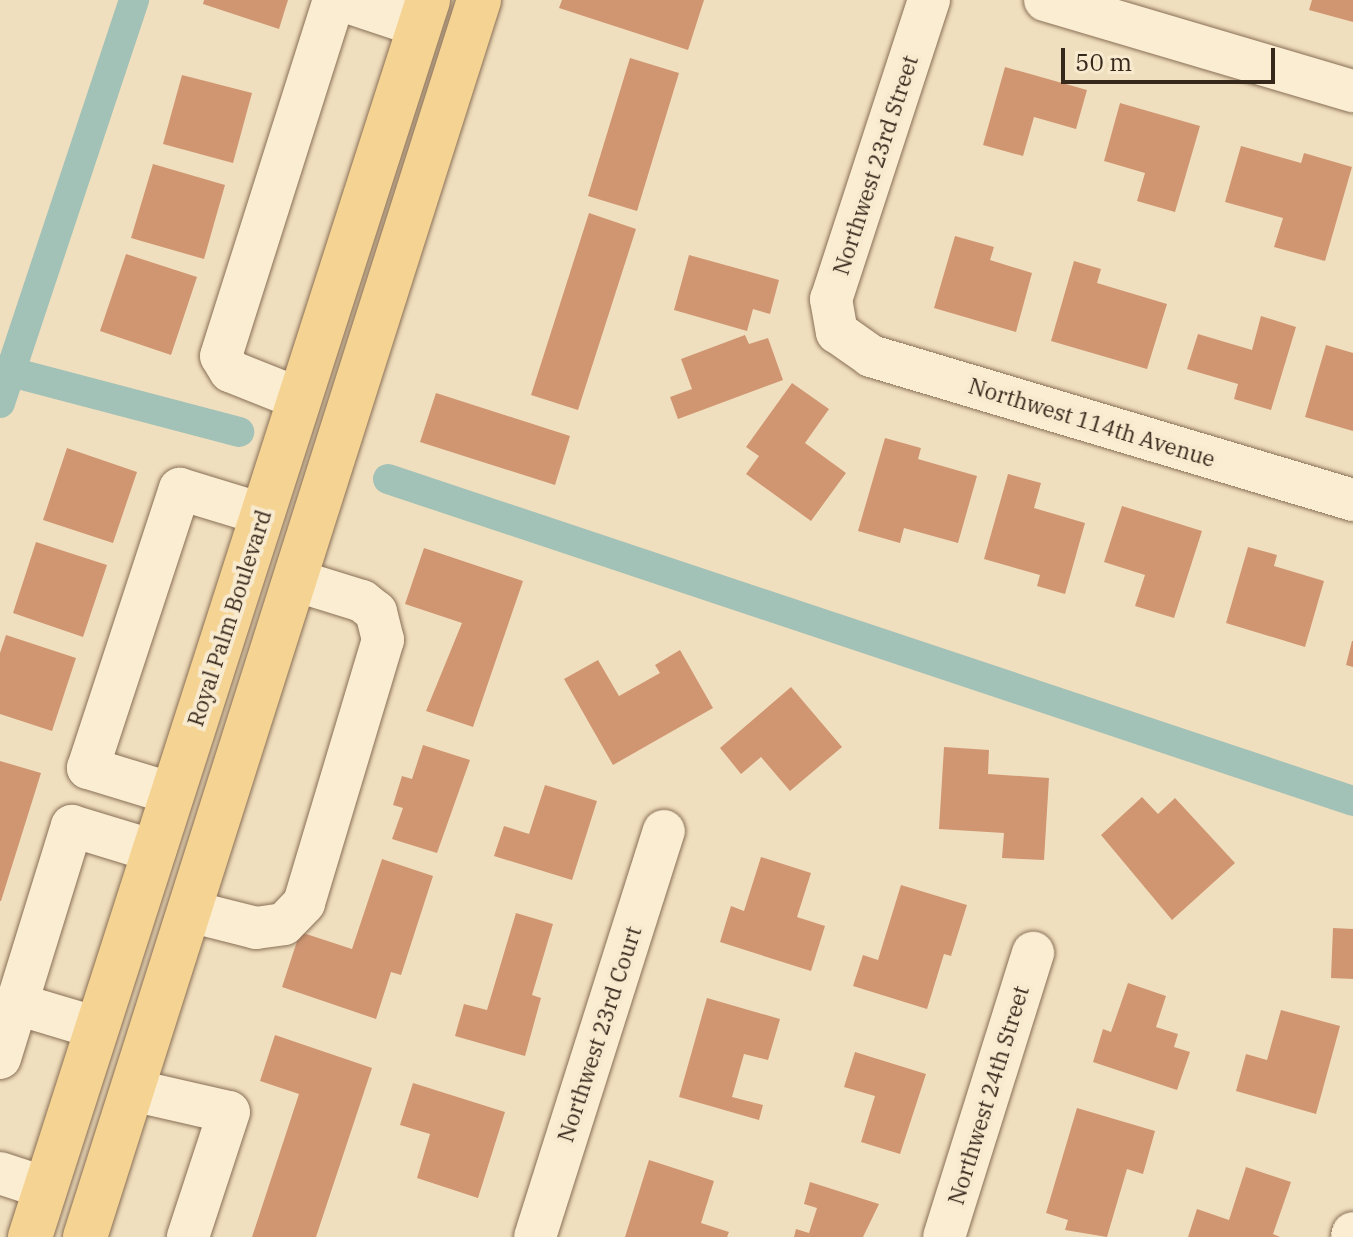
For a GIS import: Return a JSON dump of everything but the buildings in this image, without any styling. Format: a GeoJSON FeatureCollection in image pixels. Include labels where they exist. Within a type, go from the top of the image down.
{"type":"FeatureCollection","features":[{"type":"Feature","properties":{"kind":"main road"},"geometry":{"type":"LineString","coordinates":[[85,1237],[479,0]]}},
{"type":"Feature","properties":{"kind":"main road","name":"Royal Palm Boulevard"},"geometry":{"type":"LineString","coordinates":[[30,1237],[424,13]]}},
{"type":"Feature","properties":{"kind":"street"},"geometry":{"type":"LineString","coordinates":[[300,399],[230,371],[221,356],[334,0]]}},
{"type":"Feature","properties":{"kind":"street"},"geometry":{"type":"LineString","coordinates":[[341,0],[424,13]]}},
{"type":"Feature","properties":{"kind":"street","name":"Northwest 23rd Street"},"geometry":{"type":"LineString","coordinates":[[837,332],[831,299],[929,0]]}},
{"type":"Feature","properties":{"kind":"street"},"geometry":{"type":"LineString","coordinates":[[1045,0],[1353,91]]}},
{"type":"Feature","properties":{"kind":"street","name":"Northwest 114th Avenue"},"geometry":{"type":"LineString","coordinates":[[837,332],[871,356],[1353,500]]}},
{"type":"Feature","properties":{"kind":"street"},"geometry":{"type":"LineString","coordinates":[[318,343],[365,358]]}},
{"type":"Feature","properties":{"kind":"street"},"geometry":{"type":"LineString","coordinates":[[173,794],[88,768],[180,489],[262,514]]}},
{"type":"Feature","properties":{"kind":"street"},"geometry":{"type":"LineString","coordinates":[[189,911],[256,928],[284,924],[304,903],[383,640],[376,612],[362,601],[294,580]]}},
{"type":"Feature","properties":{"kind":"street"},"geometry":{"type":"LineString","coordinates":[[0,1058],[72,826],[154,851]]}},
{"type":"Feature","properties":{"kind":"street","name":"Northwest 23rd Court"},"geometry":{"type":"LineString","coordinates":[[535,1237],[664,831]]}},
{"type":"Feature","properties":{"kind":"street","name":"Northwest 24th Street"},"geometry":{"type":"LineString","coordinates":[[944,1237],[1033,953]]}},
{"type":"Feature","properties":{"kind":"street"},"geometry":{"type":"LineString","coordinates":[[17,1004],[97,1028]]}},
{"type":"Feature","properties":{"kind":"street"},"geometry":{"type":"LineString","coordinates":[[132,1090],[229,1112],[188,1237]]}},
{"type":"Feature","properties":{"kind":"street"},"geometry":{"type":"LineString","coordinates":[[0,1173],[46,1188]]}},
{"type":"Feature","properties":{"kind":"waterway"},"geometry":{"type":"LineString","coordinates":[[0,403],[134,0]]}},
{"type":"Feature","properties":{"kind":"waterway"},"geometry":{"type":"LineString","coordinates":[[11,372],[239,432]]}},
{"type":"Feature","properties":{"kind":"waterway"},"geometry":{"type":"LineString","coordinates":[[388,479],[1353,801]]}}]}
